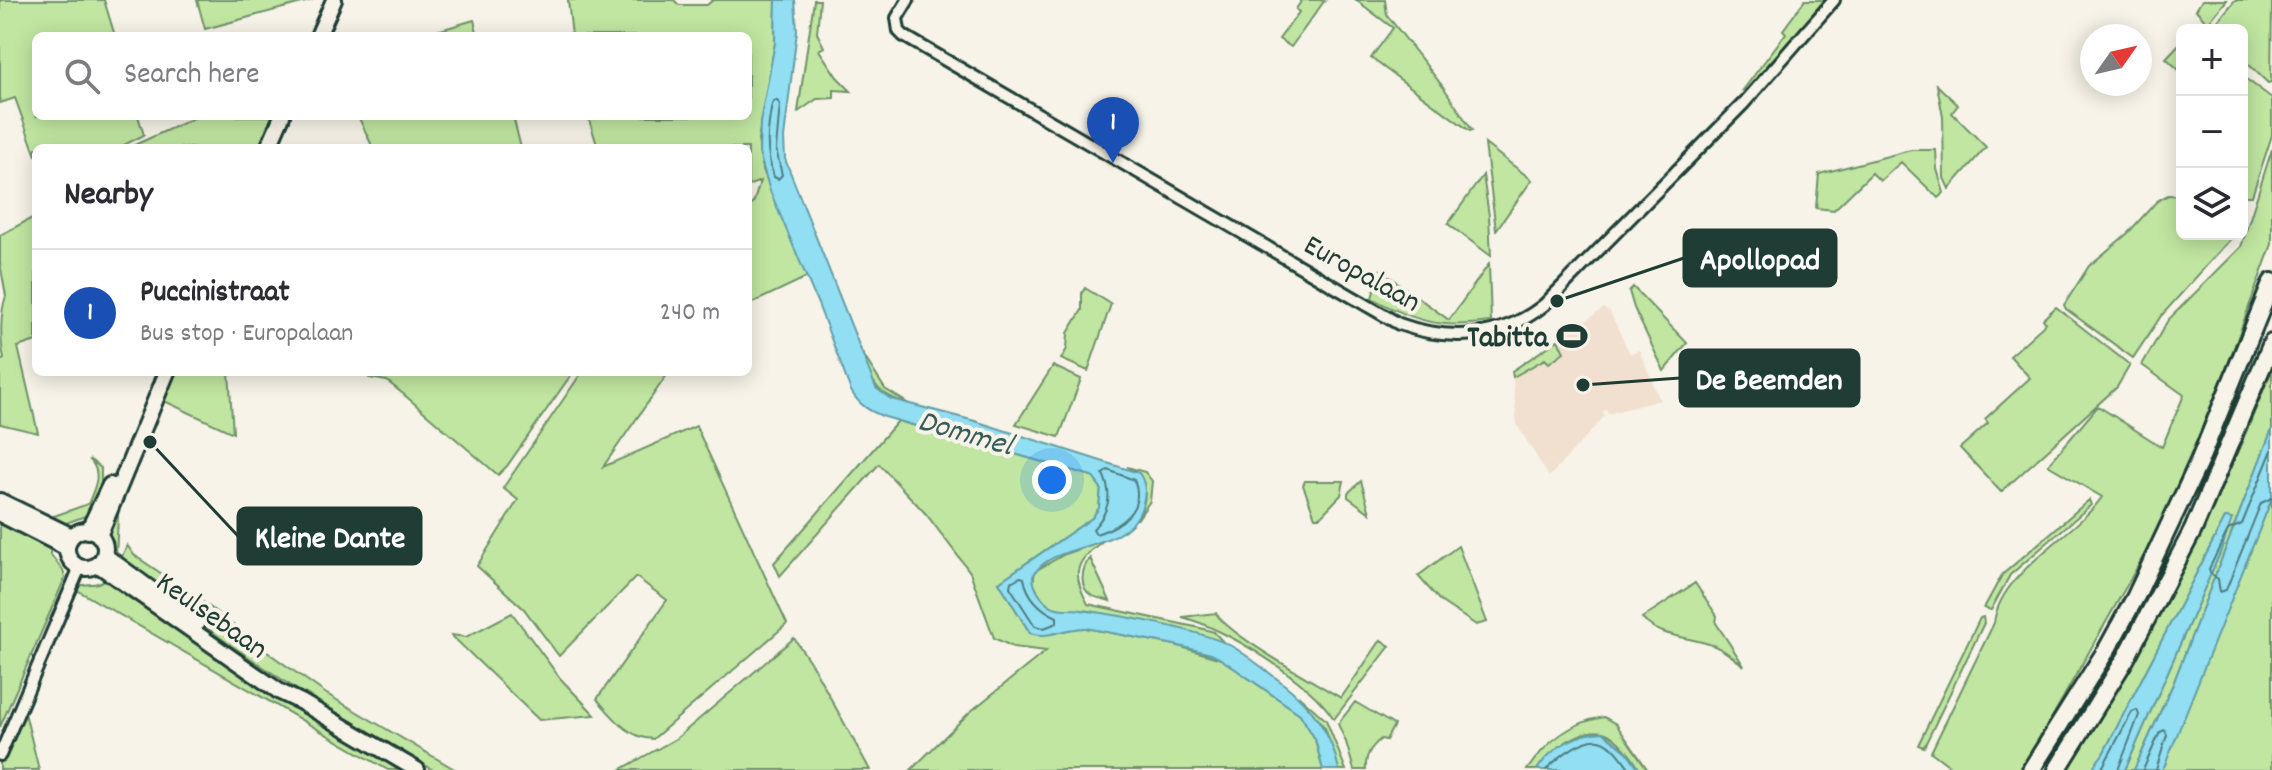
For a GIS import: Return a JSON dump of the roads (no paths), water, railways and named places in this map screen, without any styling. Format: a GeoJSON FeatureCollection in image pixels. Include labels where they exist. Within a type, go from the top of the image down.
{"type":"FeatureCollection","features":[{"type":"Feature","properties":{"kind":"highway"},"geometry":{"type":"LineString","coordinates":[[2031,770],[2107,649],[2136,596],[2205,450],[2272,282]]}},
{"type":"Feature","properties":{"kind":"highway"},"geometry":{"type":"LineString","coordinates":[[2057,770],[2126,658],[2193,530],[2272,343]]}},
{"type":"Feature","properties":{"kind":"main road"},"geometry":{"type":"LineString","coordinates":[[320,32],[334,0]]}},
{"type":"Feature","properties":{"kind":"main road"},"geometry":{"type":"LineString","coordinates":[[270,144],[280,120]]}},
{"type":"Feature","properties":{"kind":"main road"},"geometry":{"type":"LineString","coordinates":[[0,514],[69,542],[93,533],[137,427],[150,411],[165,376]]}},
{"type":"Feature","properties":{"kind":"main road"},"geometry":{"type":"LineString","coordinates":[[0,501],[69,542]]}},
{"type":"Feature","properties":{"kind":"main road"},"geometry":{"type":"LineString","coordinates":[[69,542],[69,558],[80,567],[100,559],[104,544],[93,533]]}},
{"type":"Feature","properties":{"kind":"main road","name":"Keulsebaan"},"geometry":{"type":"LineString","coordinates":[[100,559],[239,665],[280,692],[417,770]]}},
{"type":"Feature","properties":{"kind":"street","name":"Europalaan"},"geometry":{"type":"LineString","coordinates":[[908,0],[897,18],[899,31],[904,36],[1399,324],[1422,332],[1456,336],[1507,328],[1551,299],[1744,103],[1834,0]]}},
{"type":"Feature","properties":{"kind":"street"},"geometry":{"type":"LineString","coordinates":[[0,755],[80,567]]}},
{"type":"Feature","properties":{"kind":"water","name":"Dommel"},"geometry":{"type":"Polygon","coordinates":[[[776,0],[795,0],[797,31],[784,138],[785,159],[876,388],[891,399],[975,421],[1139,473],[1145,491],[1136,519],[1124,531],[1108,539],[1057,556],[1043,564],[1033,576],[1040,596],[1057,608],[1161,624],[1203,635],[1235,648],[1280,681],[1310,709],[1331,743],[1339,770],[1323,770],[1315,739],[1300,714],[1211,654],[1086,628],[1044,635],[1030,633],[999,582],[1092,518],[1099,508],[1101,488],[1092,476],[885,417],[865,407],[854,396],[770,191],[759,153],[760,122],[775,43],[776,0]]]}},
{"type":"Feature","properties":{"kind":"water"},"geometry":{"type":"Polygon","coordinates":[[[2272,429],[2272,498],[2165,765],[2162,770],[2134,770],[2173,684],[2272,429]]]}},
{"type":"Feature","properties":{"kind":"water"},"geometry":{"type":"Polygon","coordinates":[[[2225,518],[2232,519],[2220,553],[2125,770],[2091,770],[2103,754],[2225,518]]]}},
{"type":"Feature","properties":{"kind":"water"},"geometry":{"type":"Polygon","coordinates":[[[1603,732],[1627,752],[1640,770],[1537,770],[1557,748],[1584,735],[1603,732]]]}},
{"type":"Feature","properties":{"kind":"place","name":"Puccinistraat"},"geometry":{"type":"Point","coordinates":[1113,163]}},
{"type":"Feature","properties":{"kind":"place","name":"Apollopad"},"geometry":{"type":"Point","coordinates":[1557,301]}},
{"type":"Feature","properties":{"kind":"place","name":"Tabitta"},"geometry":{"type":"Point","coordinates":[1572,336]}},
{"type":"Feature","properties":{"kind":"place","name":"De Beemden"},"geometry":{"type":"Point","coordinates":[1583,385]}},
{"type":"Feature","properties":{"kind":"place","name":"Kleine Dante"},"geometry":{"type":"Point","coordinates":[150,442]}}]}
